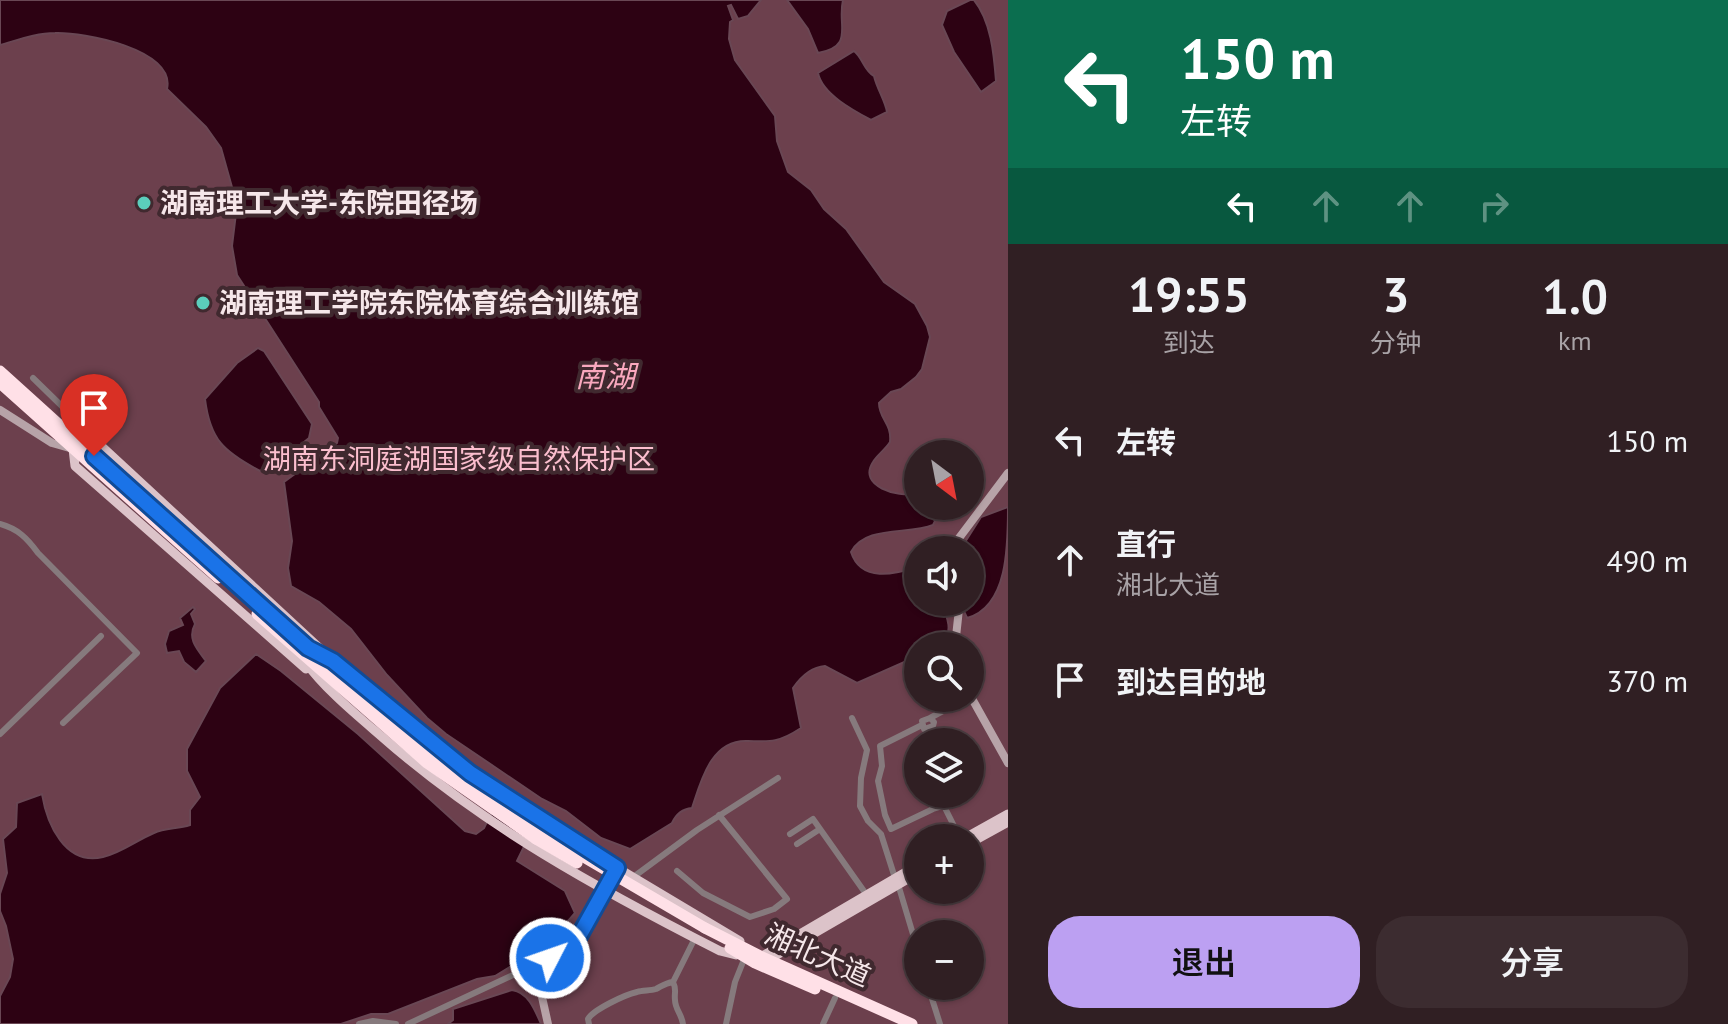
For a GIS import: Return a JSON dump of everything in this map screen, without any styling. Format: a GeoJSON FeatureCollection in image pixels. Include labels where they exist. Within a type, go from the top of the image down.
{"type":"FeatureCollection","features":[{"type":"Feature","properties":{"kind":"highway"},"geometry":{"type":"LineString","coordinates":[[0,371],[310,645],[326,670]]}},
{"type":"Feature","properties":{"kind":"highway"},"geometry":{"type":"LineString","coordinates":[[0,383],[289,648],[326,670],[363,703]]}},
{"type":"Feature","properties":{"kind":"highway","name":"湘北大道"},"geometry":{"type":"LineString","coordinates":[[363,703],[427,763],[536,839],[701,933],[895,1024]]}},
{"type":"Feature","properties":{"kind":"highway","name":"湘北大道"},"geometry":{"type":"LineString","coordinates":[[759,961],[912,1024]]}},
{"type":"Feature","properties":{"kind":"main road"},"geometry":{"type":"LineString","coordinates":[[73,433],[97,442],[321,655],[326,670]]}},
{"type":"Feature","properties":{"kind":"main road"},"geometry":{"type":"LineString","coordinates":[[289,648],[306,662],[326,670],[363,703],[571,840],[732,935],[759,961]]}},
{"type":"Feature","properties":{"kind":"main road"},"geometry":{"type":"LineString","coordinates":[[363,703],[406,758],[485,819],[556,864],[621,899],[701,933]]}},
{"type":"Feature","properties":{"kind":"main road"},"geometry":{"type":"LineString","coordinates":[[984,827],[1008,814]]}},
{"type":"Feature","properties":{"kind":"main road"},"geometry":{"type":"LineString","coordinates":[[984,835],[1008,822]]}},
{"type":"Feature","properties":{"kind":"main road"},"geometry":{"type":"LineString","coordinates":[[759,961],[904,875]]}},
{"type":"Feature","properties":{"kind":"main road"},"geometry":{"type":"LineString","coordinates":[[621,899],[617,890],[619,884],[632,878]]}},
{"type":"Feature","properties":{"kind":"main road"},"geometry":{"type":"LineString","coordinates":[[759,961],[866,894],[904,878]]}},
{"type":"Feature","properties":{"kind":"street"},"geometry":{"type":"LineString","coordinates":[[33,378],[74,418],[73,433]]}},
{"type":"Feature","properties":{"kind":"street"},"geometry":{"type":"LineString","coordinates":[[0,410],[52,443],[73,449]]}},
{"type":"Feature","properties":{"kind":"street"},"geometry":{"type":"LineString","coordinates":[[961,536],[1008,473]]}},
{"type":"Feature","properties":{"kind":"street"},"geometry":{"type":"LineString","coordinates":[[0,524],[17,529],[29,540],[38,553],[137,653],[63,723]]}},
{"type":"Feature","properties":{"kind":"street"},"geometry":{"type":"LineString","coordinates":[[0,734],[101,636]]}},
{"type":"Feature","properties":{"kind":"street"},"geometry":{"type":"LineString","coordinates":[[937,808],[891,829],[878,781],[882,766],[880,746],[934,722],[930,718],[941,712]]}},
{"type":"Feature","properties":{"kind":"street"},"geometry":{"type":"LineString","coordinates":[[980,712],[1008,763]]}},
{"type":"Feature","properties":{"kind":"street"},"geometry":{"type":"LineString","coordinates":[[852,718],[867,750],[861,778],[860,806],[868,821],[881,834],[908,920]]}},
{"type":"Feature","properties":{"kind":"street"},"geometry":{"type":"LineString","coordinates":[[632,878],[719,815],[778,778]]}},
{"type":"Feature","properties":{"kind":"street"},"geometry":{"type":"LineString","coordinates":[[677,871],[703,893],[750,917],[774,909],[787,899],[719,815]]}},
{"type":"Feature","properties":{"kind":"street"},"geometry":{"type":"LineString","coordinates":[[790,834],[813,819],[866,894]]}},
{"type":"Feature","properties":{"kind":"street"},"geometry":{"type":"LineString","coordinates":[[797,844],[820,829]]}},
{"type":"Feature","properties":{"kind":"street"},"geometry":{"type":"LineString","coordinates":[[408,1024],[513,975],[536,970],[578,938],[617,868]]}},
{"type":"Feature","properties":{"kind":"street"},"geometry":{"type":"LineString","coordinates":[[589,1024],[592,1013],[610,1003],[673,982],[701,933]]}},
{"type":"Feature","properties":{"kind":"street"},"geometry":{"type":"LineString","coordinates":[[726,1024],[735,982],[759,961]]}},
{"type":"Feature","properties":{"kind":"street"},"geometry":{"type":"LineString","coordinates":[[536,970],[548,1024]]}},
{"type":"Feature","properties":{"kind":"street"},"geometry":{"type":"LineString","coordinates":[[673,982],[676,987],[675,1004],[682,1015],[683,1024]]}},
{"type":"Feature","properties":{"kind":"street"},"geometry":{"type":"LineString","coordinates":[[823,1024],[835,998]]}},
{"type":"Feature","properties":{"kind":"street"},"geometry":{"type":"LineString","coordinates":[[932,1000],[940,1024]]}},
{"type":"Feature","properties":{"kind":"street"},"geometry":{"type":"LineString","coordinates":[[359,1024],[373,1021],[396,1024]]}},
{"type":"Feature","properties":{"kind":"green space","name":"湖南东洞庭湖国家级自然保护区"},"geometry":{"type":"Polygon","coordinates":[[[0,0],[1008,0],[1008,1024],[0,1024],[0,0]]]}},
{"type":"Feature","properties":{"kind":"water","name":"南湖"},"geometry":{"type":"Polygon","coordinates":[[[0,0],[761,0],[748,16],[738,19],[731,5],[728,6],[733,20],[730,22],[729,39],[735,60],[775,116],[777,141],[788,172],[811,190],[824,209],[846,229],[884,282],[915,304],[930,337],[922,369],[916,377],[879,403],[890,442],[875,459],[870,471],[875,484],[904,495],[904,520],[935,521],[933,525],[923,528],[866,538],[851,552],[862,568],[871,572],[889,574],[904,571],[904,616],[946,616],[947,632],[904,632],[904,662],[857,683],[825,666],[811,671],[793,688],[801,728],[775,740],[735,742],[725,747],[710,764],[692,808],[680,812],[672,823],[630,849],[601,838],[566,811],[542,799],[446,734],[387,675],[351,629],[319,602],[291,586],[288,568],[292,541],[284,482],[337,443],[338,438],[319,402],[237,275],[232,246],[237,205],[221,148],[206,127],[167,89],[166,75],[157,63],[143,53],[105,40],[68,33],[41,34],[0,45],[0,0]]]}},
{"type":"Feature","properties":{"kind":"water"},"geometry":{"type":"Polygon","coordinates":[[[787,0],[843,0],[842,34],[837,45],[818,53],[808,29],[787,0]]]}},
{"type":"Feature","properties":{"kind":"water"},"geometry":{"type":"Polygon","coordinates":[[[974,0],[984,18],[994,60],[996,81],[981,92],[954,52],[942,25],[947,11],[974,0]]]}},
{"type":"Feature","properties":{"kind":"water"},"geometry":{"type":"Polygon","coordinates":[[[854,51],[874,76],[887,112],[871,120],[832,95],[818,73],[854,51]]]}},
{"type":"Feature","properties":{"kind":"water"},"geometry":{"type":"Polygon","coordinates":[[[258,348],[264,351],[312,424],[309,438],[282,460],[260,471],[237,458],[221,443],[211,425],[205,399],[237,363],[258,348]]]}},
{"type":"Feature","properties":{"kind":"water"},"geometry":{"type":"Polygon","coordinates":[[[1008,507],[1003,573],[991,602],[984,609],[984,536],[969,536],[979,520],[984,520],[984,516],[1008,507]]]}},
{"type":"Feature","properties":{"kind":"water"},"geometry":{"type":"Polygon","coordinates":[[[193,607],[193,639],[206,661],[196,672],[184,662],[179,651],[167,653],[165,644],[169,631],[183,625],[180,618],[193,607]]]}},
{"type":"Feature","properties":{"kind":"water"},"geometry":{"type":"Polygon","coordinates":[[[256,654],[358,734],[465,831],[476,834],[484,828],[505,784],[542,810],[517,861],[565,891],[575,913],[555,932],[532,946],[522,939],[515,946],[520,958],[495,976],[477,979],[388,1014],[371,1014],[341,1024],[0,1024],[0,996],[10,977],[13,959],[0,911],[0,894],[7,873],[3,839],[16,827],[17,803],[42,794],[48,818],[60,840],[78,855],[90,858],[110,855],[158,831],[190,825],[190,810],[200,797],[187,771],[187,749],[220,688],[256,654]]]}},
{"type":"Feature","properties":{"kind":"water"},"geometry":{"type":"Polygon","coordinates":[[[512,990],[527,998],[541,1024],[448,1024],[453,1020],[453,1009],[512,990]]]}},
{"type":"Feature","properties":{"kind":"place","name":"湖南理工大学-东院田径场"},"geometry":{"type":"Point","coordinates":[144,203]}},
{"type":"Feature","properties":{"kind":"place","name":"湖南理工学院东院体育综合训练馆"},"geometry":{"type":"Point","coordinates":[203,303]}},
{"type":"Feature","properties":{"kind":"route"},"geometry":{"type":"LineString","coordinates":[[94,456],[308,648],[333,661],[470,773],[617,868],[578,938],[550,958]]}}]}
